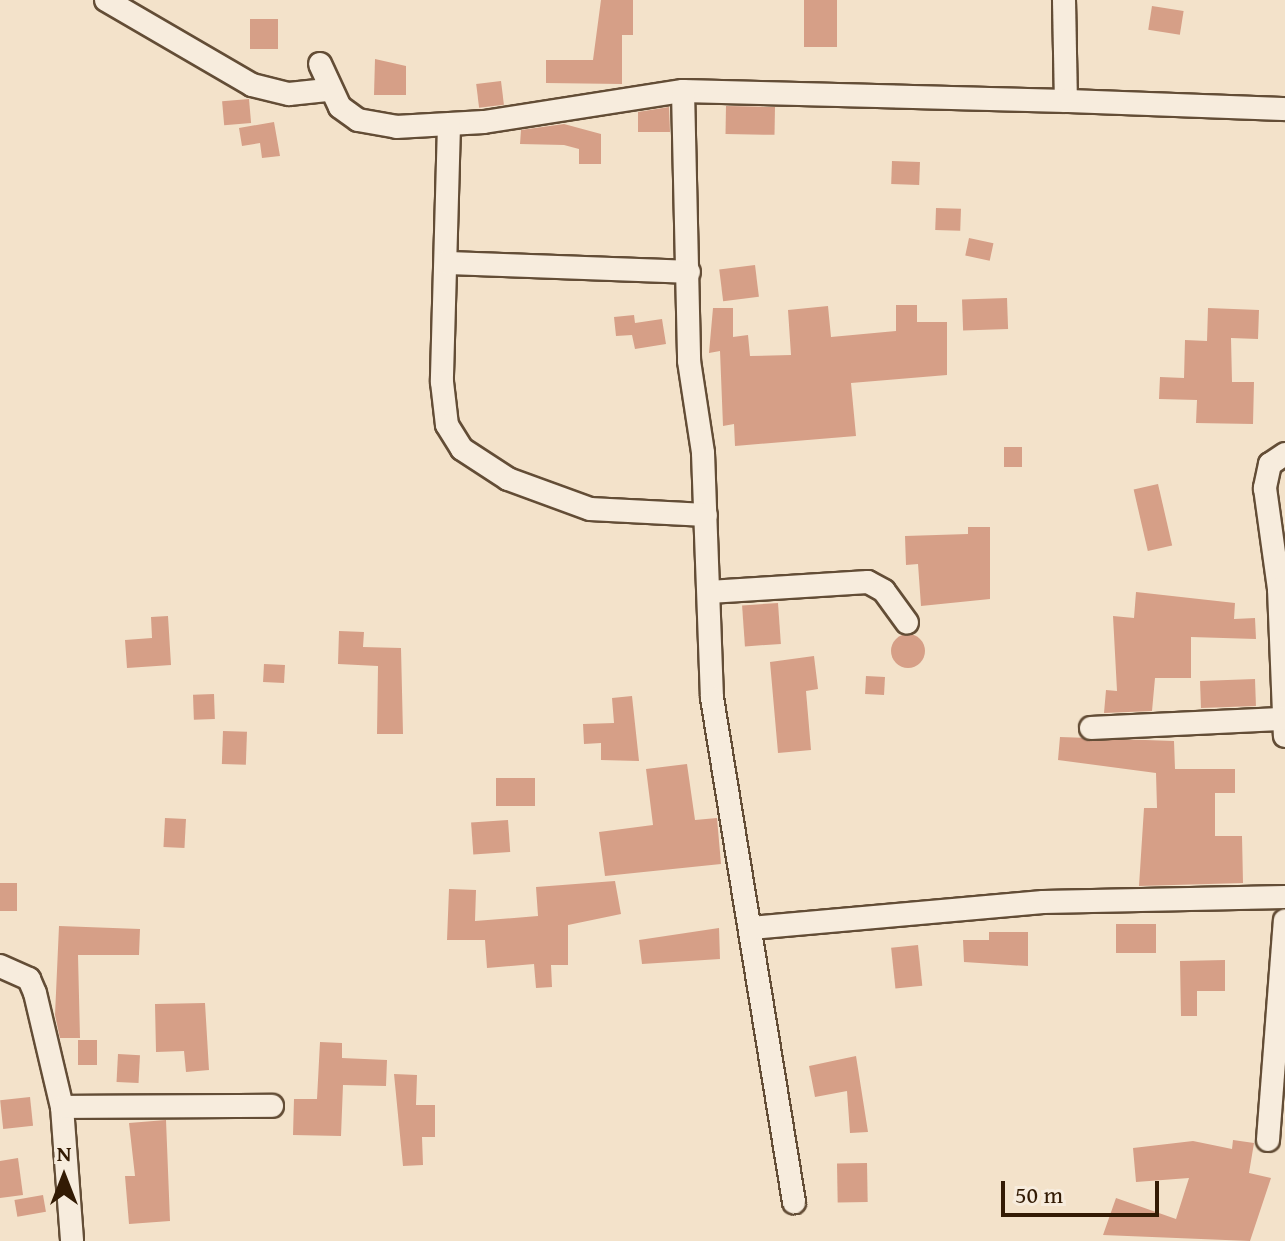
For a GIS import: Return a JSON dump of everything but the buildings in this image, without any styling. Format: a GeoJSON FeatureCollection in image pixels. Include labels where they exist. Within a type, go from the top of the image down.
{"type":"FeatureCollection","features":[{"type":"Feature","properties":{"kind":"street"},"geometry":{"type":"LineString","coordinates":[[106,0],[252,85],[289,94],[327,90]]}},
{"type":"Feature","properties":{"kind":"street"},"geometry":{"type":"LineString","coordinates":[[1064,0],[1066,101]]}},
{"type":"Feature","properties":{"kind":"street"},"geometry":{"type":"LineString","coordinates":[[320,64],[327,90],[372,125],[449,125],[683,91],[1285,109]]}},
{"type":"Feature","properties":{"kind":"street"},"geometry":{"type":"LineString","coordinates":[[683,91],[689,361],[706,515],[716,733],[751,928],[794,1202]]}},
{"type":"Feature","properties":{"kind":"street"},"geometry":{"type":"LineString","coordinates":[[449,125],[443,406],[462,449],[508,479],[590,509],[706,515]]}},
{"type":"Feature","properties":{"kind":"street"},"geometry":{"type":"LineString","coordinates":[[446,263],[689,272]]}},
{"type":"Feature","properties":{"kind":"street"},"geometry":{"type":"LineString","coordinates":[[1285,454],[1270,464],[1265,488],[1285,680],[1285,736]]}},
{"type":"Feature","properties":{"kind":"street"},"geometry":{"type":"LineString","coordinates":[[709,592],[868,582],[884,591],[907,623]]}},
{"type":"Feature","properties":{"kind":"street"},"geometry":{"type":"LineString","coordinates":[[1091,728],[1285,719]]}},
{"type":"Feature","properties":{"kind":"street"},"geometry":{"type":"LineString","coordinates":[[751,928],[1043,902],[1285,897]]}},
{"type":"Feature","properties":{"kind":"street"},"geometry":{"type":"LineString","coordinates":[[1268,1140],[1285,921]]}},
{"type":"Feature","properties":{"kind":"street"},"geometry":{"type":"LineString","coordinates":[[0,966],[29,979],[35,993],[62,1107],[72,1241]]}},
{"type":"Feature","properties":{"kind":"street"},"geometry":{"type":"LineString","coordinates":[[62,1107],[272,1106]]}}]}
